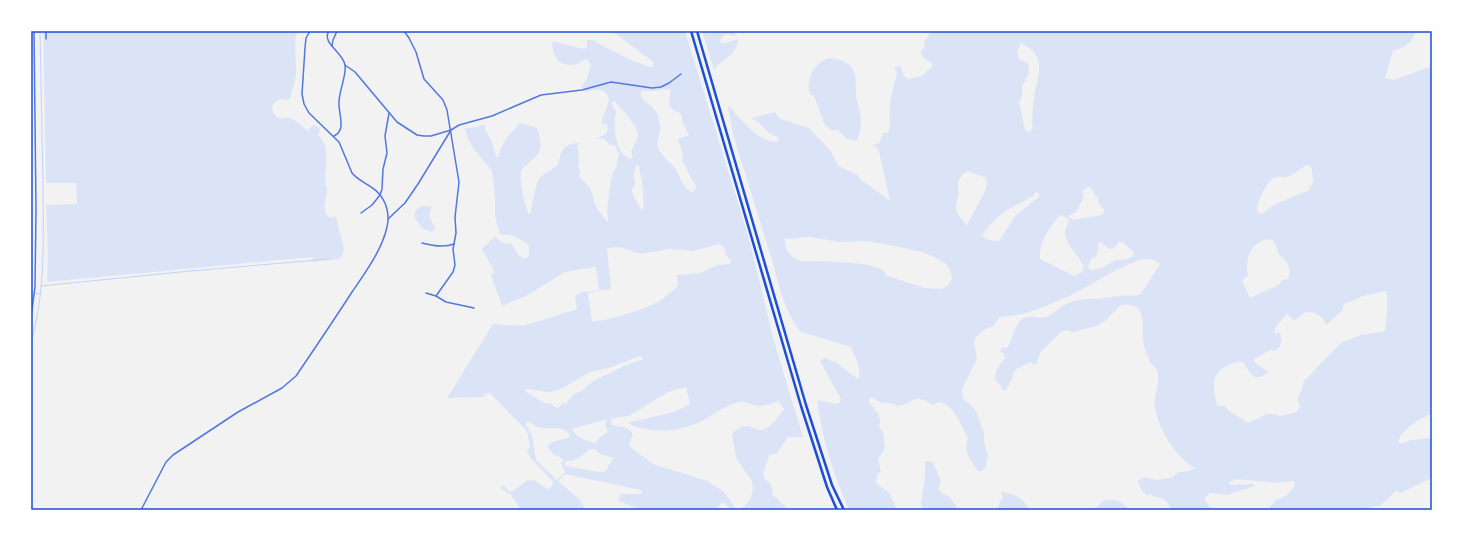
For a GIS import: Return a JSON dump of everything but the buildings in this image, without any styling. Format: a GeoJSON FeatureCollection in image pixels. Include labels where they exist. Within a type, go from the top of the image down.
{"type":"FeatureCollection","features":[{"type":"Feature","properties":{"kind":"highway"},"geometry":{"type":"LineString","coordinates":[[690,31],[798,399],[827,487],[837,510]]}},
{"type":"Feature","properties":{"kind":"highway"},"geometry":{"type":"LineString","coordinates":[[697,31],[806,405],[832,485],[844,510]]}},
{"type":"Feature","properties":{"kind":"street"},"geometry":{"type":"LineString","coordinates":[[31,317],[35,287],[36,210],[34,31]]}},
{"type":"Feature","properties":{"kind":"street"},"geometry":{"type":"LineString","coordinates":[[46,31],[46,39]]}},
{"type":"Feature","properties":{"kind":"street"},"geometry":{"type":"LineString","coordinates":[[141,510],[166,462],[173,455],[238,412],[282,388],[296,376],[368,267],[382,241],[387,227],[388,219],[386,204],[380,195],[370,185],[352,173],[344,151],[334,136],[308,113],[304,104],[302,94],[305,48],[306,38],[310,31]]}},
{"type":"Feature","properties":{"kind":"street"},"geometry":{"type":"LineString","coordinates":[[329,31],[326,38],[340,54],[345,65],[355,72],[397,122],[417,136],[431,136],[451,130],[459,125],[492,116],[541,95],[582,90],[611,82],[652,88],[661,87],[681,74]]}},
{"type":"Feature","properties":{"kind":"street"},"geometry":{"type":"LineString","coordinates":[[332,46],[337,31]]}},
{"type":"Feature","properties":{"kind":"street"},"geometry":{"type":"LineString","coordinates":[[404,31],[416,52],[424,79],[443,100],[447,110],[459,182],[455,217],[456,233],[453,249],[455,265],[453,272],[436,296]]}},
{"type":"Feature","properties":{"kind":"street"},"geometry":{"type":"LineString","coordinates":[[334,136],[339,133],[341,128],[338,101],[345,65]]}},
{"type":"Feature","properties":{"kind":"street"},"geometry":{"type":"LineString","coordinates":[[361,213],[372,205],[380,195],[382,189],[383,169],[387,153],[385,136],[388,113]]}},
{"type":"Feature","properties":{"kind":"street"},"geometry":{"type":"LineString","coordinates":[[388,219],[405,203],[451,130]]}},
{"type":"Feature","properties":{"kind":"street"},"geometry":{"type":"LineString","coordinates":[[422,243],[437,246],[450,246],[454,244]]}},
{"type":"Feature","properties":{"kind":"street"},"geometry":{"type":"LineString","coordinates":[[426,293],[436,296],[446,302],[474,308]]}},
{"type":"Feature","properties":{"kind":"shaded area"},"geometry":{"type":"Polygon","coordinates":[[[43,31],[297,31],[295,45],[296,73],[293,89],[289,100],[276,101],[272,110],[277,117],[292,119],[308,131],[313,125],[319,128],[320,131],[318,135],[322,139],[326,150],[325,180],[327,193],[325,210],[328,217],[332,218],[336,216],[344,249],[343,254],[339,259],[312,262],[313,257],[47,282],[48,256],[46,205],[77,204],[76,183],[46,183],[43,31]]]}},
{"type":"Feature","properties":{"kind":"shaded area"},"geometry":{"type":"Polygon","coordinates":[[[612,31],[685,31],[748,235],[774,341],[803,437],[788,437],[777,453],[769,455],[764,472],[764,477],[772,487],[772,494],[788,510],[738,510],[748,502],[752,495],[753,486],[752,481],[736,458],[732,434],[736,430],[746,426],[758,430],[767,428],[774,422],[784,409],[778,401],[761,406],[744,402],[735,403],[695,424],[675,429],[646,429],[627,423],[674,412],[690,404],[686,387],[668,392],[629,416],[612,418],[611,420],[612,425],[624,427],[632,432],[629,446],[653,464],[707,481],[724,492],[737,510],[730,510],[724,502],[714,510],[642,510],[619,501],[621,494],[640,494],[642,492],[641,490],[565,474],[558,481],[579,499],[586,510],[521,510],[510,494],[500,488],[503,485],[511,492],[528,480],[536,481],[547,489],[549,489],[554,483],[530,457],[526,450],[529,449],[530,446],[527,431],[490,393],[483,397],[447,398],[493,324],[523,326],[577,309],[575,296],[584,291],[588,292],[599,290],[596,267],[565,272],[526,296],[502,306],[491,275],[494,271],[482,249],[495,236],[501,242],[512,244],[518,255],[525,259],[529,256],[529,245],[512,236],[500,235],[495,216],[492,171],[472,147],[464,129],[485,125],[485,129],[492,142],[496,157],[498,157],[504,142],[520,123],[537,128],[540,138],[538,154],[522,169],[521,173],[522,192],[529,214],[531,213],[532,201],[539,179],[558,165],[562,151],[568,145],[582,143],[577,145],[579,157],[578,168],[581,170],[579,176],[590,188],[598,210],[607,221],[610,182],[618,164],[616,164],[619,154],[615,146],[610,145],[604,139],[596,139],[608,130],[607,124],[602,124],[602,120],[609,100],[608,96],[601,90],[584,92],[582,86],[587,78],[591,64],[586,59],[573,65],[560,62],[553,52],[552,41],[585,49],[587,47],[587,40],[592,40],[631,60],[650,67],[653,66],[654,63],[612,31]],[[670,89],[651,91],[641,90],[643,99],[654,109],[658,117],[660,124],[658,142],[659,150],[675,168],[685,187],[693,192],[696,187],[683,162],[682,151],[678,139],[689,135],[683,123],[681,114],[670,107],[670,89]],[[614,101],[612,104],[616,112],[616,140],[626,157],[632,159],[631,151],[637,139],[637,130],[628,116],[614,101]],[[636,165],[634,174],[635,184],[632,189],[633,195],[643,210],[643,188],[639,166],[636,165]],[[719,244],[693,251],[670,249],[640,254],[619,247],[608,248],[611,289],[588,293],[592,321],[605,320],[652,305],[663,299],[678,286],[677,275],[700,273],[718,265],[729,264],[731,261],[726,255],[724,247],[719,244]],[[640,356],[609,368],[590,372],[559,390],[549,392],[526,389],[525,391],[544,403],[550,403],[558,408],[564,402],[565,405],[573,395],[583,390],[593,381],[643,358],[640,356]],[[607,419],[572,429],[579,437],[595,444],[599,438],[608,432],[605,424],[607,419]],[[527,422],[526,425],[532,435],[536,460],[557,480],[565,472],[561,463],[564,460],[554,455],[548,446],[550,443],[570,437],[568,433],[565,430],[558,428],[539,428],[527,422]],[[591,449],[576,459],[566,461],[566,466],[599,472],[606,471],[614,458],[600,454],[594,449],[591,449]]]}},
{"type":"Feature","properties":{"kind":"shaded area"},"geometry":{"type":"Polygon","coordinates":[[[702,31],[736,31],[734,36],[727,34],[722,36],[720,41],[722,44],[738,39],[738,43],[734,51],[716,66],[714,70],[702,31]]]}},
{"type":"Feature","properties":{"kind":"shaded area"},"geometry":{"type":"Polygon","coordinates":[[[931,31],[1415,31],[1413,38],[1407,44],[1393,51],[1385,78],[1394,80],[1432,66],[1432,413],[1412,424],[1398,441],[1400,444],[1411,440],[1432,438],[1432,478],[1400,493],[1396,491],[1380,506],[1374,506],[1369,510],[1267,510],[1275,501],[1287,495],[1295,485],[1294,481],[1278,483],[1237,479],[1229,482],[1230,485],[1254,484],[1254,486],[1228,495],[1213,493],[1209,494],[1204,499],[1212,510],[1172,510],[1165,500],[1150,494],[1147,496],[1141,489],[1138,481],[1145,477],[1157,480],[1169,478],[1173,477],[1179,472],[1188,471],[1195,468],[1187,463],[1174,450],[1160,426],[1155,408],[1158,373],[1150,362],[1144,346],[1142,316],[1136,307],[1130,305],[1121,305],[1106,320],[1097,326],[1073,332],[1066,330],[1061,332],[1040,353],[1037,363],[1034,365],[1030,362],[1015,370],[1005,391],[1002,390],[1001,385],[995,380],[996,371],[1005,358],[1004,354],[1000,352],[1002,347],[1006,348],[1008,346],[1018,324],[1025,317],[1046,317],[1064,305],[1078,300],[1128,295],[1135,296],[1141,294],[1160,264],[1155,260],[1149,259],[1127,265],[1054,303],[1033,311],[1000,317],[996,321],[995,325],[984,330],[975,338],[974,343],[977,359],[962,389],[963,399],[971,405],[977,413],[984,433],[984,442],[988,456],[985,468],[982,471],[978,471],[970,459],[966,447],[968,438],[953,411],[944,403],[938,402],[933,405],[921,399],[917,399],[896,406],[882,403],[870,398],[869,402],[878,413],[880,420],[879,427],[883,432],[885,448],[878,460],[881,472],[877,474],[876,483],[890,494],[897,510],[849,510],[829,456],[817,400],[836,404],[839,403],[841,399],[820,361],[825,358],[835,362],[858,379],[858,363],[851,347],[801,332],[794,323],[785,304],[738,150],[728,105],[756,134],[769,141],[777,142],[779,138],[769,133],[759,123],[751,118],[776,112],[777,116],[781,119],[809,128],[831,151],[838,166],[858,175],[860,179],[890,201],[878,148],[873,145],[879,143],[884,132],[888,133],[891,100],[897,73],[896,70],[893,69],[900,65],[903,74],[908,79],[922,76],[932,67],[932,63],[924,58],[921,53],[925,47],[924,43],[931,31]],[[1021,43],[1017,51],[1019,59],[1027,63],[1029,67],[1029,73],[1022,87],[1022,96],[1019,102],[1025,130],[1029,132],[1033,129],[1032,110],[1039,64],[1034,53],[1021,43]],[[1306,165],[1287,177],[1277,177],[1272,179],[1262,195],[1257,209],[1258,212],[1261,214],[1276,204],[1309,190],[1313,182],[1312,169],[1310,166],[1306,165]],[[968,171],[961,176],[958,182],[956,209],[959,216],[967,225],[985,191],[987,184],[986,178],[968,171]],[[1088,187],[1082,191],[1084,197],[1076,212],[1068,216],[1073,220],[1102,215],[1104,209],[1098,203],[1098,198],[1092,189],[1088,187]],[[1036,192],[1033,196],[1004,212],[992,222],[982,236],[989,240],[999,241],[1016,215],[1039,197],[1039,193],[1036,192]],[[1060,215],[1052,225],[1043,241],[1040,259],[1074,276],[1082,272],[1084,267],[1065,235],[1069,219],[1060,215]],[[809,237],[785,239],[788,252],[800,261],[846,262],[871,266],[880,268],[885,272],[885,275],[925,288],[942,289],[949,285],[952,277],[946,264],[923,252],[868,241],[840,242],[809,237]],[[1271,239],[1264,240],[1254,247],[1248,257],[1248,276],[1242,280],[1250,298],[1280,284],[1282,280],[1288,279],[1289,273],[1287,263],[1278,254],[1275,244],[1271,239]],[[1100,242],[1098,244],[1097,255],[1092,258],[1088,267],[1090,270],[1101,268],[1117,260],[1128,259],[1134,255],[1133,251],[1122,242],[1119,242],[1116,246],[1109,249],[1100,242]],[[1387,291],[1366,295],[1344,304],[1342,311],[1326,325],[1319,315],[1313,313],[1306,312],[1294,321],[1287,314],[1277,325],[1274,333],[1280,333],[1281,341],[1279,347],[1275,351],[1271,350],[1254,359],[1255,363],[1269,372],[1260,377],[1253,376],[1243,362],[1234,363],[1224,367],[1217,374],[1214,383],[1217,405],[1225,406],[1228,410],[1248,423],[1267,414],[1275,414],[1280,416],[1297,412],[1300,406],[1297,398],[1302,390],[1304,381],[1342,342],[1361,335],[1385,331],[1387,291]]]}},
{"type":"Feature","properties":{"kind":"shaded area"},"geometry":{"type":"Polygon","coordinates":[[[828,58],[847,63],[854,72],[856,98],[861,121],[856,141],[847,139],[838,130],[831,130],[825,125],[814,96],[810,94],[809,83],[812,73],[823,60],[828,58]]]}},
{"type":"Feature","properties":{"kind":"shaded area"},"geometry":{"type":"Polygon","coordinates":[[[424,206],[432,207],[429,216],[435,227],[431,232],[422,228],[414,217],[416,210],[424,206]]]}},
{"type":"Feature","properties":{"kind":"shaded area"},"geometry":{"type":"Polygon","coordinates":[[[925,461],[933,462],[941,482],[938,489],[943,494],[949,496],[959,510],[922,510],[921,501],[925,478],[925,461]]]}},
{"type":"Feature","properties":{"kind":"shaded area"},"geometry":{"type":"Polygon","coordinates":[[[1001,492],[1018,497],[1025,502],[1030,510],[998,510],[999,504],[1003,497],[1001,492]]]}},
{"type":"Feature","properties":{"kind":"shaded area"},"geometry":{"type":"Polygon","coordinates":[[[1107,500],[1120,502],[1130,510],[1094,510],[1102,502],[1107,500]]]}},
{"type":"Feature","properties":{"kind":"waterway"},"geometry":{"type":"LineString","coordinates":[[31,342],[36,323],[43,264],[40,31]]}},
{"type":"Feature","properties":{"kind":"waterway"},"geometry":{"type":"LineString","coordinates":[[41,286],[329,259]]}},
{"type":"Feature","properties":{"kind":"waterway"},"geometry":{"type":"LineString","coordinates":[[31,293],[40,294]]}}]}
